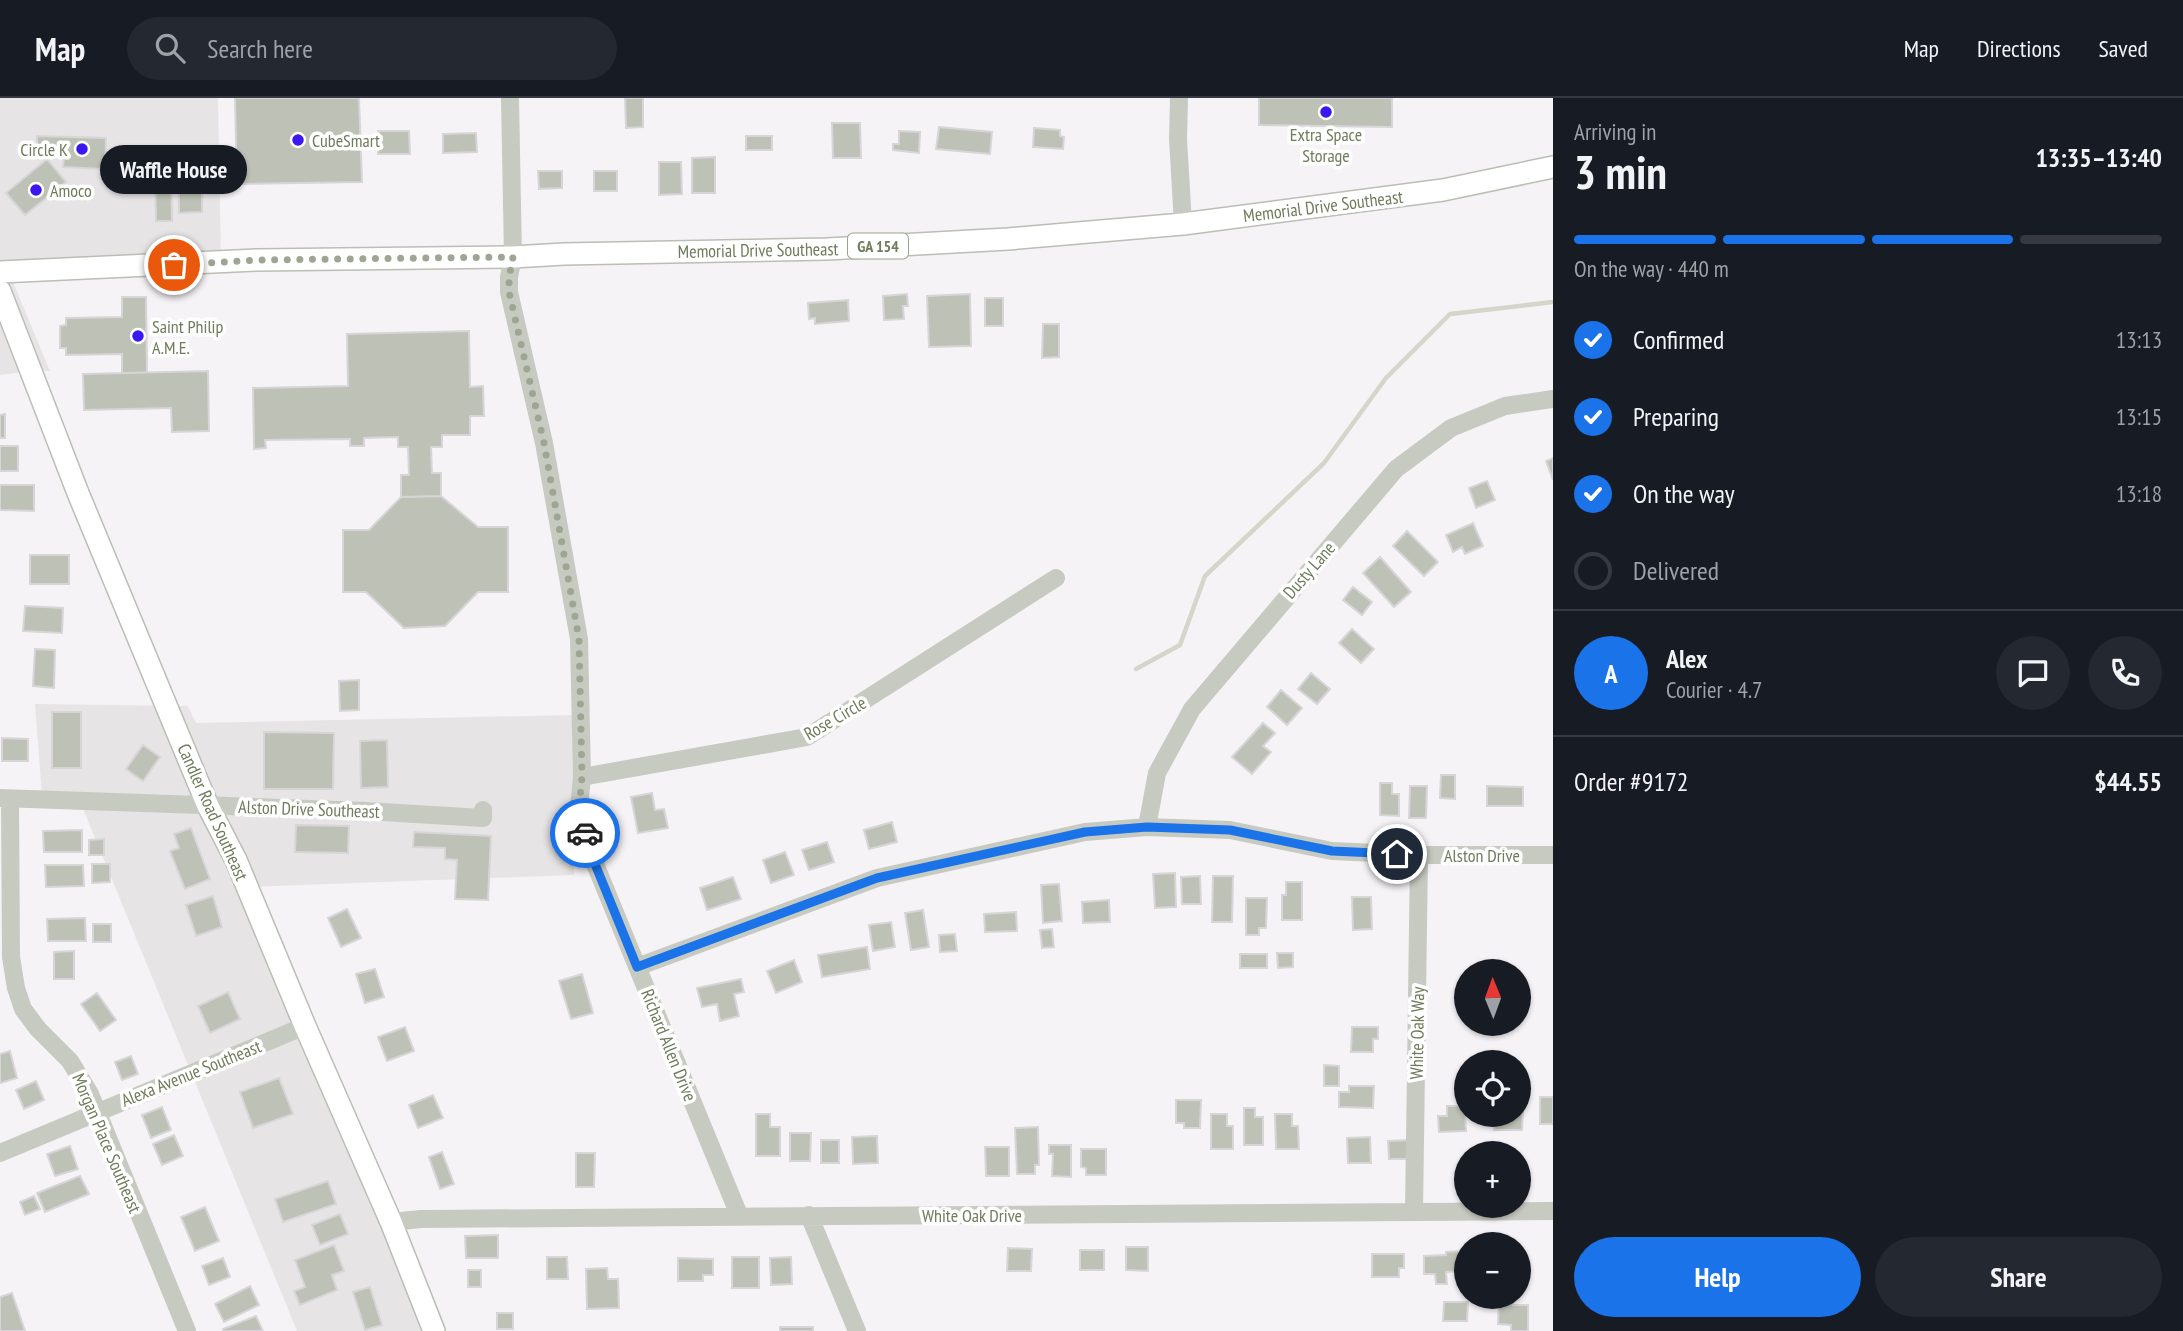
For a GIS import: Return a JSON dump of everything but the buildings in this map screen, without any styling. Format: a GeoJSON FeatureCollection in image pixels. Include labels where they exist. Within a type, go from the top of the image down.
{"type":"FeatureCollection","features":[{"type":"Feature","properties":{"kind":"main road","name":"Memorial Drive Southeast"},"geometry":{"type":"LineString","coordinates":[[0,272],[257,260],[827,249],[1008,239],[1183,224],[1443,190],[1553,167]]}},
{"type":"Feature","properties":{"kind":"main road","name":"Candler Road Southeast"},"geometry":{"type":"LineString","coordinates":[[0,291],[78,493],[208,806],[236,860],[435,1331]]}},
{"type":"Feature","properties":{"kind":"street","name":"Richard Allen Drive"},"geometry":{"type":"LineString","coordinates":[[510,98],[513,257],[509,292],[544,443],[579,639],[582,777],[579,808],[586,842],[739,1215]]}},
{"type":"Feature","properties":{"kind":"street"},"geometry":{"type":"LineString","coordinates":[[1179,98],[1178,139],[1183,224]]}},
{"type":"Feature","properties":{"kind":"street","name":"Dusty Lane"},"geometry":{"type":"LineString","coordinates":[[1147,827],[1157,773],[1192,709],[1396,469],[1451,428],[1505,407],[1553,399]]}},
{"type":"Feature","properties":{"kind":"street","name":"Rose Circle"},"geometry":{"type":"LineString","coordinates":[[582,777],[807,737],[1056,578]]}},
{"type":"Feature","properties":{"kind":"street","name":"Alston Drive Southeast"},"geometry":{"type":"LineString","coordinates":[[5,799],[379,811],[483,818],[483,810]]}},
{"type":"Feature","properties":{"kind":"street","name":"Morgan Place Southeast"},"geometry":{"type":"LineString","coordinates":[[5,799],[11,957],[23,1010],[70,1061],[90,1094],[187,1331]]}},
{"type":"Feature","properties":{"kind":"street","name":"Alston Drive"},"geometry":{"type":"LineString","coordinates":[[637,967],[877,878],[1085,832],[1147,827],[1230,830],[1332,851],[1419,855],[1553,855]]}},
{"type":"Feature","properties":{"kind":"street","name":"White Oak Way"},"geometry":{"type":"LineString","coordinates":[[1414,1212],[1419,855]]}},
{"type":"Feature","properties":{"kind":"street","name":"Alexa Avenue Southeast"},"geometry":{"type":"LineString","coordinates":[[0,1153],[305,1026]]}},
{"type":"Feature","properties":{"kind":"street","name":"White Oak Drive"},"geometry":{"type":"LineString","coordinates":[[391,1222],[421,1219],[739,1215],[1553,1211]]}},
{"type":"Feature","properties":{"kind":"street"},"geometry":{"type":"LineString","coordinates":[[809,1215],[857,1331]]}},
{"type":"Feature","properties":{"kind":"shaded area"},"geometry":{"type":"Polygon","coordinates":[[[0,98],[218,98],[221,263],[13,282],[50,371],[0,375],[0,98]]]}},
{"type":"Feature","properties":{"kind":"shaded area"},"geometry":{"type":"Polygon","coordinates":[[[35,704],[188,706],[196,723],[574,715],[574,875],[249,887],[435,1331],[297,1331],[77,794],[42,796],[35,704]]]}},
{"type":"Feature","properties":{"kind":"waterway"},"geometry":{"type":"LineString","coordinates":[[1136,669],[1180,645],[1205,576],[1324,463],[1386,378],[1450,314],[1553,302]]}},
{"type":"Feature","properties":{"kind":"way so far"},"geometry":{"type":"LineString","coordinates":[[174,265],[257,260],[513,257],[509,292],[544,443],[579,639],[582,777],[579,808],[585,833]]}},
{"type":"Feature","properties":{"kind":"place","name":"Extra Space Storage"},"geometry":{"type":"Point","coordinates":[1326,112]}},
{"type":"Feature","properties":{"kind":"place","name":"CubeSmart"},"geometry":{"type":"Point","coordinates":[298,140]}},
{"type":"Feature","properties":{"kind":"place","name":"Circle K"},"geometry":{"type":"Point","coordinates":[82,149]}},
{"type":"Feature","properties":{"kind":"place","name":"Amoco"},"geometry":{"type":"Point","coordinates":[36,190]}},
{"type":"Feature","properties":{"kind":"place","name":"Waffle House"},"geometry":{"type":"Point","coordinates":[174,265]}},
{"type":"Feature","properties":{"kind":"place","name":"Saint Philip A.M.E."},"geometry":{"type":"Point","coordinates":[138,336]}},
{"type":"Feature","properties":{"kind":"route"},"geometry":{"type":"LineString","coordinates":[[585,833],[586,842],[637,967],[877,878],[1085,832],[1147,827],[1230,830],[1332,851],[1397,854]]}}]}
